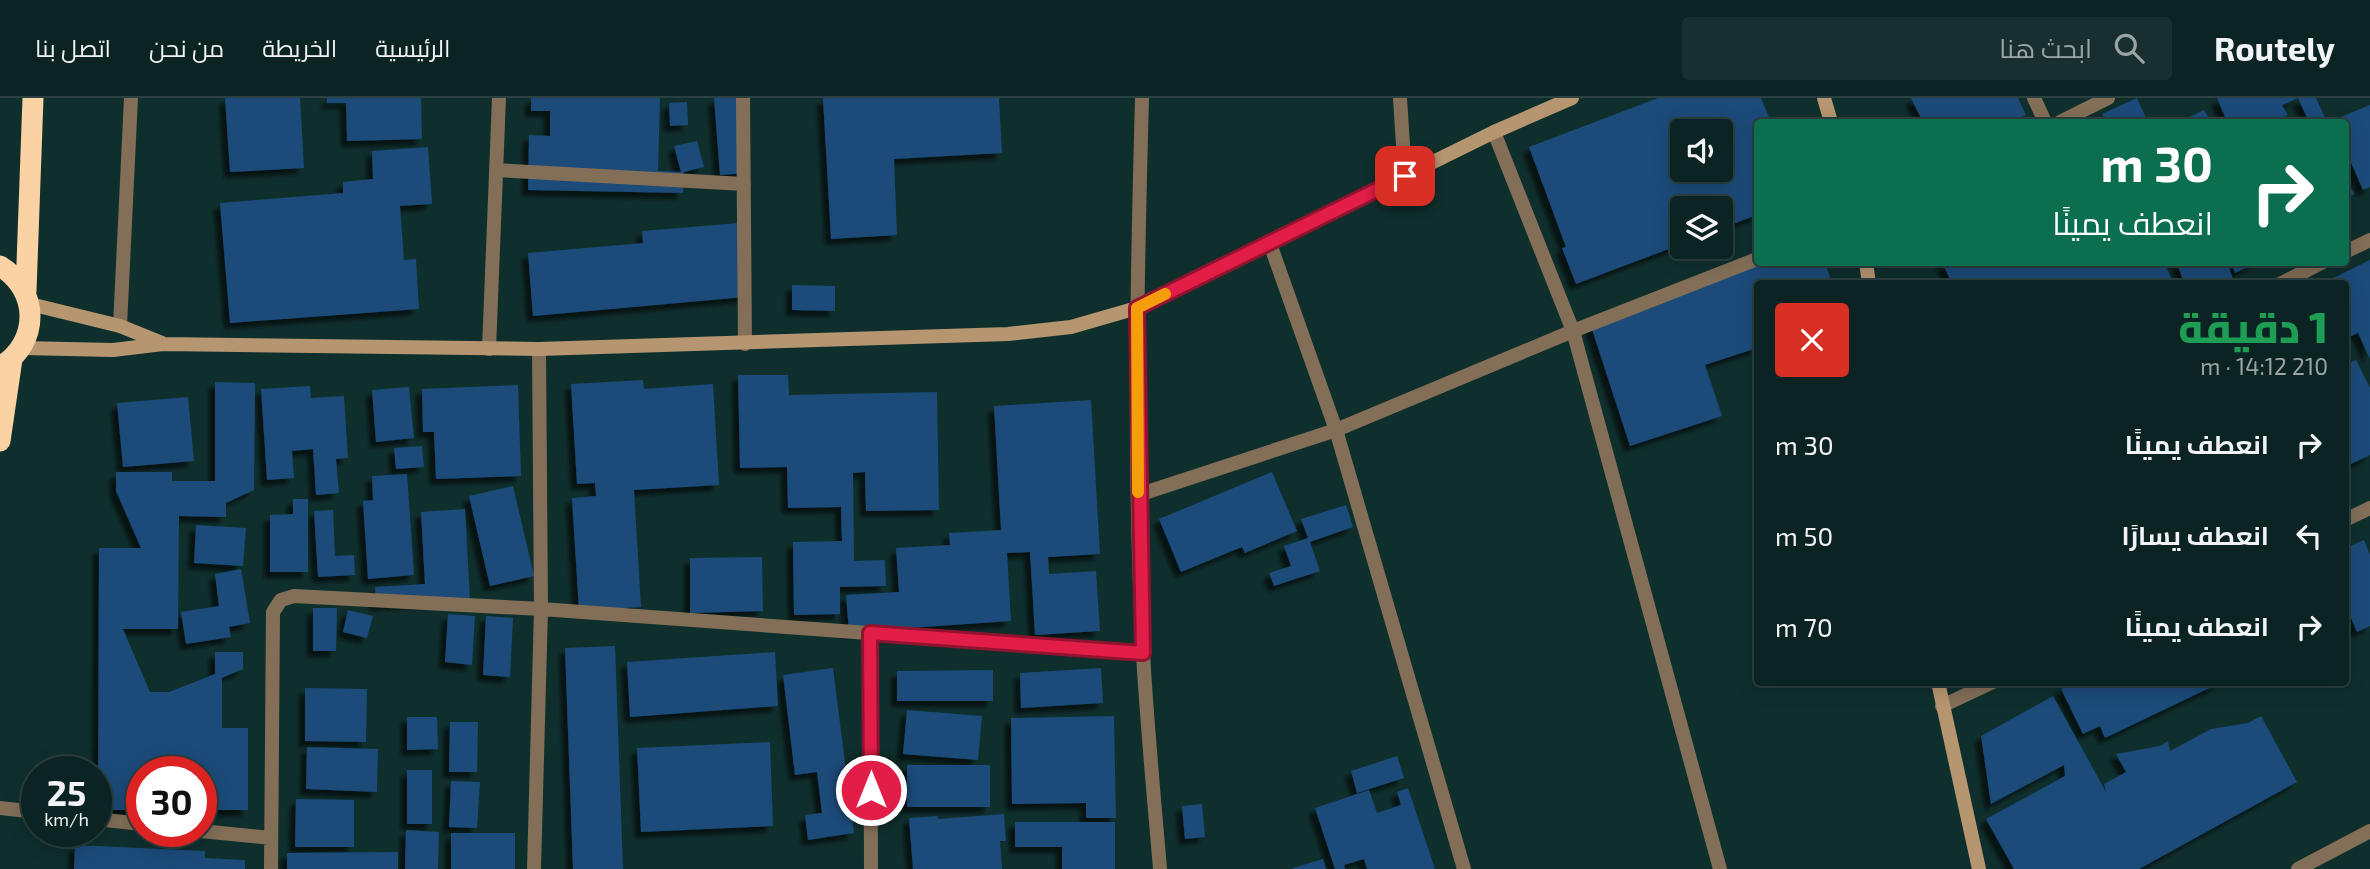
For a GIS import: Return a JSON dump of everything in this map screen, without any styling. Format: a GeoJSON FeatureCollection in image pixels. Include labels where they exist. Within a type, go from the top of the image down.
{"type":"FeatureCollection","features":[{"type":"Feature","properties":{"kind":"highway"},"geometry":{"type":"LineString","coordinates":[[0,441],[11,358],[30,327],[28,297],[33,98]]}},
{"type":"Feature","properties":{"kind":"highway"},"geometry":{"type":"LineString","coordinates":[[0,266],[16,277],[28,297]]}},
{"type":"Feature","properties":{"kind":"main road"},"geometry":{"type":"LineString","coordinates":[[11,358],[163,344],[539,349],[1008,334],[1071,327],[1137,308],[1494,132],[1572,98]]}},
{"type":"Feature","properties":{"kind":"main road"},"geometry":{"type":"LineString","coordinates":[[1824,98],[1829,119]]}},
{"type":"Feature","properties":{"kind":"main road"},"geometry":{"type":"LineString","coordinates":[[28,297],[120,326],[163,344]]}},
{"type":"Feature","properties":{"kind":"main road"},"geometry":{"type":"LineString","coordinates":[[1939,686],[1979,869]]}},
{"type":"Feature","properties":{"kind":"street"},"geometry":{"type":"LineString","coordinates":[[120,326],[131,98]]}},
{"type":"Feature","properties":{"kind":"street"},"geometry":{"type":"LineString","coordinates":[[489,349],[499,98]]}},
{"type":"Feature","properties":{"kind":"street"},"geometry":{"type":"LineString","coordinates":[[743,98],[745,344]]}},
{"type":"Feature","properties":{"kind":"street"},"geometry":{"type":"LineString","coordinates":[[1142,98],[1137,308],[1138,495],[1143,653],[1160,869]]}},
{"type":"Feature","properties":{"kind":"street"},"geometry":{"type":"LineString","coordinates":[[1400,98],[1405,176]]}},
{"type":"Feature","properties":{"kind":"street"},"geometry":{"type":"LineString","coordinates":[[2034,98],[2044,119]]}},
{"type":"Feature","properties":{"kind":"street"},"geometry":{"type":"LineString","coordinates":[[2066,119],[2108,98]]}},
{"type":"Feature","properties":{"kind":"street"},"geometry":{"type":"LineString","coordinates":[[1494,132],[1573,331],[1720,869]]}},
{"type":"Feature","properties":{"kind":"street"},"geometry":{"type":"LineString","coordinates":[[496,170],[744,184]]}},
{"type":"Feature","properties":{"kind":"street"},"geometry":{"type":"LineString","coordinates":[[2349,250],[2370,240]]}},
{"type":"Feature","properties":{"kind":"street"},"geometry":{"type":"LineString","coordinates":[[1269,241],[1336,430],[1464,869]]}},
{"type":"Feature","properties":{"kind":"street"},"geometry":{"type":"LineString","coordinates":[[1138,495],[1336,430],[1573,331],[1754,260]]}},
{"type":"Feature","properties":{"kind":"street"},"geometry":{"type":"LineString","coordinates":[[2288,280],[2315,266]]}},
{"type":"Feature","properties":{"kind":"street"},"geometry":{"type":"LineString","coordinates":[[534,869],[541,609],[539,349]]}},
{"type":"Feature","properties":{"kind":"street"},"geometry":{"type":"LineString","coordinates":[[2349,518],[2370,508]]}},
{"type":"Feature","properties":{"kind":"street"},"geometry":{"type":"LineString","coordinates":[[271,869],[273,612],[281,600],[294,596],[541,609],[1143,653]]}},
{"type":"Feature","properties":{"kind":"street"},"geometry":{"type":"LineString","coordinates":[[870,633],[871,869]]}},
{"type":"Feature","properties":{"kind":"street"},"geometry":{"type":"LineString","coordinates":[[1942,706],[1984,686]]}},
{"type":"Feature","properties":{"kind":"street"},"geometry":{"type":"LineString","coordinates":[[0,808],[21,810]]}},
{"type":"Feature","properties":{"kind":"street"},"geometry":{"type":"LineString","coordinates":[[2298,869],[2370,831]]}},
{"type":"Feature","properties":{"kind":"street"},"geometry":{"type":"LineString","coordinates":[[217,833],[271,838]]}},
{"type":"Feature","properties":{"kind":"building"},"geometry":{"type":"Polygon","coordinates":[[[225,98],[300,98],[304,168],[230,172],[225,98]]]}},
{"type":"Feature","properties":{"kind":"building"},"geometry":{"type":"Polygon","coordinates":[[[327,98],[421,98],[422,139],[347,141],[346,103],[327,103],[327,98]]]}},
{"type":"Feature","properties":{"kind":"building"},"geometry":{"type":"Polygon","coordinates":[[[531,98],[660,98],[658,171],[681,172],[674,146],[697,141],[704,167],[684,172],[683,193],[528,190],[529,135],[550,136],[550,111],[531,111],[531,98]]]}},
{"type":"Feature","properties":{"kind":"building"},"geometry":{"type":"Polygon","coordinates":[[[714,98],[739,98],[746,173],[720,175],[714,98]]]}},
{"type":"Feature","properties":{"kind":"building"},"geometry":{"type":"Polygon","coordinates":[[[823,98],[999,98],[1002,153],[894,159],[897,235],[831,239],[823,98]]]}},
{"type":"Feature","properties":{"kind":"building"},"geometry":{"type":"Polygon","coordinates":[[[1658,98],[1761,98],[1770,119],[1754,119],[1754,216],[1733,224],[1733,196],[1670,196],[1670,249],[1576,284],[1562,248],[1566,247],[1529,147],[1658,98]]]}},
{"type":"Feature","properties":{"kind":"building"},"geometry":{"type":"Polygon","coordinates":[[[1911,98],[2018,98],[2026,115],[2017,119],[1922,119],[1911,98]]]}},
{"type":"Feature","properties":{"kind":"building"},"geometry":{"type":"Polygon","coordinates":[[[2137,98],[2147,119],[2104,119],[2102,114],[2137,98]]]}},
{"type":"Feature","properties":{"kind":"building"},"geometry":{"type":"Polygon","coordinates":[[[2217,98],[2298,98],[2282,105],[2288,115],[2278,119],[2226,119],[2217,98]]]}},
{"type":"Feature","properties":{"kind":"building"},"geometry":{"type":"Polygon","coordinates":[[[2298,98],[2316,98],[2326,119],[2308,119],[2298,98]]]}},
{"type":"Feature","properties":{"kind":"building"},"geometry":{"type":"Polygon","coordinates":[[[687,102],[688,125],[670,126],[669,103],[687,102]]]}},
{"type":"Feature","properties":{"kind":"building"},"geometry":{"type":"Polygon","coordinates":[[[2370,105],[2370,187],[2363,190],[2349,158],[2349,119],[2336,119],[2370,105]]]}},
{"type":"Feature","properties":{"kind":"building"},"geometry":{"type":"Polygon","coordinates":[[[2204,110],[2209,119],[2185,119],[2204,110]]]}},
{"type":"Feature","properties":{"kind":"building"},"geometry":{"type":"Polygon","coordinates":[[[428,147],[432,204],[400,206],[404,260],[416,259],[419,309],[230,323],[220,203],[343,193],[343,182],[373,179],[372,151],[428,147]]]}},
{"type":"Feature","properties":{"kind":"building"},"geometry":{"type":"Polygon","coordinates":[[[2349,184],[2354,194],[2349,197],[2349,184]]]}},
{"type":"Feature","properties":{"kind":"building"},"geometry":{"type":"Polygon","coordinates":[[[739,223],[745,297],[533,316],[528,253],[643,243],[642,231],[739,223]]]}},
{"type":"Feature","properties":{"kind":"building"},"geometry":{"type":"Polygon","coordinates":[[[2370,260],[2370,359],[2358,333],[2349,337],[2349,280],[2329,280],[2370,260]]]}},
{"type":"Feature","properties":{"kind":"building"},"geometry":{"type":"Polygon","coordinates":[[[1754,265],[1826,266],[1831,280],[1754,280],[1754,349],[1705,365],[1722,416],[1630,446],[1589,320],[1754,265]]]}},
{"type":"Feature","properties":{"kind":"building"},"geometry":{"type":"Polygon","coordinates":[[[1944,266],[2166,266],[2172,280],[1950,280],[1944,266]]]}},
{"type":"Feature","properties":{"kind":"building"},"geometry":{"type":"Polygon","coordinates":[[[2178,266],[2228,266],[2233,280],[2183,280],[2178,266]]]}},
{"type":"Feature","properties":{"kind":"building"},"geometry":{"type":"Polygon","coordinates":[[[2232,266],[2250,266],[2235,273],[2232,266]]]}},
{"type":"Feature","properties":{"kind":"building"},"geometry":{"type":"Polygon","coordinates":[[[792,285],[835,286],[835,311],[792,310],[792,285]]]}},
{"type":"Feature","properties":{"kind":"building"},"geometry":{"type":"Polygon","coordinates":[[[2356,360],[2370,388],[2370,455],[2349,465],[2349,363],[2356,360]]]}},
{"type":"Feature","properties":{"kind":"building"},"geometry":{"type":"Polygon","coordinates":[[[738,375],[788,375],[789,395],[937,392],[939,510],[866,511],[865,472],[853,473],[854,561],[885,560],[886,586],[840,587],[840,614],[794,615],[793,542],[842,541],[841,507],[788,508],[787,467],[740,468],[738,375]]]}},
{"type":"Feature","properties":{"kind":"building"},"geometry":{"type":"Polygon","coordinates":[[[643,380],[644,389],[713,384],[719,485],[634,490],[641,607],[579,611],[572,498],[596,496],[595,483],[577,484],[571,384],[643,380]]]}},
{"type":"Feature","properties":{"kind":"building"},"geometry":{"type":"Polygon","coordinates":[[[215,382],[255,383],[254,490],[226,503],[226,517],[179,516],[178,629],[123,629],[150,692],[169,692],[215,674],[215,652],[243,652],[243,669],[222,678],[222,728],[248,728],[248,810],[217,810],[217,756],[126,756],[126,810],[112,810],[112,756],[98,756],[99,548],[141,548],[116,491],[116,472],[172,472],[172,481],[215,481],[215,382]]]}},
{"type":"Feature","properties":{"kind":"building"},"geometry":{"type":"Polygon","coordinates":[[[518,385],[521,476],[436,479],[434,432],[423,432],[422,389],[518,385]]]}},
{"type":"Feature","properties":{"kind":"building"},"geometry":{"type":"Polygon","coordinates":[[[310,386],[311,398],[344,396],[348,458],[336,459],[339,493],[316,495],[313,449],[292,451],[294,478],[267,480],[261,389],[310,386]]]}},
{"type":"Feature","properties":{"kind":"building"},"geometry":{"type":"Polygon","coordinates":[[[409,387],[414,438],[376,442],[372,390],[409,387]]]}},
{"type":"Feature","properties":{"kind":"building"},"geometry":{"type":"Polygon","coordinates":[[[188,397],[194,461],[123,467],[117,403],[188,397]]]}},
{"type":"Feature","properties":{"kind":"building"},"geometry":{"type":"Polygon","coordinates":[[[1091,400],[1100,554],[1048,557],[1049,574],[1096,571],[1100,631],[1035,635],[1030,552],[1007,553],[1011,621],[849,632],[846,595],[899,592],[896,548],[950,545],[949,533],[1001,530],[994,406],[1091,400]]]}},
{"type":"Feature","properties":{"kind":"building"},"geometry":{"type":"Polygon","coordinates":[[[422,446],[424,467],[396,469],[394,448],[422,446]]]}},
{"type":"Feature","properties":{"kind":"building"},"geometry":{"type":"Polygon","coordinates":[[[1272,472],[1297,531],[1245,553],[1242,547],[1181,572],[1159,519],[1272,472]]]}},
{"type":"Feature","properties":{"kind":"building"},"geometry":{"type":"Polygon","coordinates":[[[407,474],[414,575],[368,579],[363,501],[373,500],[372,476],[407,474]]]}},
{"type":"Feature","properties":{"kind":"building"},"geometry":{"type":"Polygon","coordinates":[[[513,486],[534,576],[490,586],[469,496],[513,486]]]}},
{"type":"Feature","properties":{"kind":"building"},"geometry":{"type":"Polygon","coordinates":[[[293,499],[308,499],[308,572],[270,572],[270,515],[293,514],[293,499]]]}},
{"type":"Feature","properties":{"kind":"building"},"geometry":{"type":"Polygon","coordinates":[[[1346,505],[1353,527],[1310,542],[1320,571],[1274,586],[1269,573],[1291,566],[1284,546],[1308,538],[1301,519],[1346,505]]]}},
{"type":"Feature","properties":{"kind":"building"},"geometry":{"type":"Polygon","coordinates":[[[465,509],[470,600],[376,605],[375,587],[425,584],[421,512],[465,509]]]}},
{"type":"Feature","properties":{"kind":"building"},"geometry":{"type":"Polygon","coordinates":[[[333,510],[335,556],[354,555],[355,575],[318,577],[314,511],[333,510]]]}},
{"type":"Feature","properties":{"kind":"building"},"geometry":{"type":"Polygon","coordinates":[[[196,525],[246,528],[243,566],[194,563],[196,525]]]}},
{"type":"Feature","properties":{"kind":"building"},"geometry":{"type":"Polygon","coordinates":[[[2364,540],[2370,555],[2370,626],[2357,632],[2349,613],[2349,546],[2364,540]]]}},
{"type":"Feature","properties":{"kind":"building"},"geometry":{"type":"Polygon","coordinates":[[[762,557],[763,611],[690,613],[690,558],[762,557]]]}},
{"type":"Feature","properties":{"kind":"building"},"geometry":{"type":"Polygon","coordinates":[[[241,569],[250,623],[229,627],[231,637],[186,644],[181,612],[219,606],[215,574],[241,569]]]}},
{"type":"Feature","properties":{"kind":"building"},"geometry":{"type":"Polygon","coordinates":[[[313,608],[337,608],[336,651],[313,651],[313,608]]]}},
{"type":"Feature","properties":{"kind":"building"},"geometry":{"type":"Polygon","coordinates":[[[348,610],[373,616],[367,638],[343,632],[348,610]]]}},
{"type":"Feature","properties":{"kind":"building"},"geometry":{"type":"Polygon","coordinates":[[[448,614],[475,616],[472,665],[445,662],[448,614]]]}},
{"type":"Feature","properties":{"kind":"building"},"geometry":{"type":"Polygon","coordinates":[[[486,616],[513,618],[510,677],[483,675],[486,616]]]}},
{"type":"Feature","properties":{"kind":"building"},"geometry":{"type":"Polygon","coordinates":[[[615,646],[623,869],[573,869],[565,648],[615,646]]]}},
{"type":"Feature","properties":{"kind":"building"},"geometry":{"type":"Polygon","coordinates":[[[775,652],[778,706],[630,717],[627,662],[775,652]]]}},
{"type":"Feature","properties":{"kind":"building"},"geometry":{"type":"Polygon","coordinates":[[[833,668],[854,833],[808,840],[805,815],[822,813],[817,772],[795,775],[783,675],[833,668]]]}},
{"type":"Feature","properties":{"kind":"building"},"geometry":{"type":"Polygon","coordinates":[[[1101,668],[1103,703],[1021,708],[1020,673],[1101,668]]]}},
{"type":"Feature","properties":{"kind":"building"},"geometry":{"type":"Polygon","coordinates":[[[993,670],[993,701],[897,701],[897,671],[993,670]]]}},
{"type":"Feature","properties":{"kind":"building"},"geometry":{"type":"Polygon","coordinates":[[[2067,686],[2214,686],[2105,738],[2100,726],[2083,734],[2061,689],[2067,686]]]}},
{"type":"Feature","properties":{"kind":"building"},"geometry":{"type":"Polygon","coordinates":[[[305,688],[367,689],[366,742],[305,741],[305,688]]]}},
{"type":"Feature","properties":{"kind":"building"},"geometry":{"type":"Polygon","coordinates":[[[2053,696],[2106,792],[2104,784],[2126,772],[2116,754],[2160,746],[2168,741],[2170,751],[2211,729],[2248,723],[2261,716],[2297,782],[2139,869],[2014,869],[1986,819],[2065,776],[2064,765],[1991,804],[1981,736],[2053,696]]]}},
{"type":"Feature","properties":{"kind":"building"},"geometry":{"type":"Polygon","coordinates":[[[907,710],[982,716],[978,760],[903,754],[907,710]]]}},
{"type":"Feature","properties":{"kind":"building"},"geometry":{"type":"Polygon","coordinates":[[[1114,716],[1116,818],[1086,818],[1086,803],[1012,804],[1011,718],[1114,716]]]}},
{"type":"Feature","properties":{"kind":"building"},"geometry":{"type":"Polygon","coordinates":[[[407,717],[437,717],[438,749],[407,750],[407,717]]]}},
{"type":"Feature","properties":{"kind":"building"},"geometry":{"type":"Polygon","coordinates":[[[450,722],[478,722],[477,772],[449,772],[450,722]]]}},
{"type":"Feature","properties":{"kind":"building"},"geometry":{"type":"Polygon","coordinates":[[[770,742],[773,826],[641,832],[637,748],[770,742]]]}},
{"type":"Feature","properties":{"kind":"building"},"geometry":{"type":"Polygon","coordinates":[[[307,747],[378,749],[377,792],[306,789],[307,747]]]}},
{"type":"Feature","properties":{"kind":"building"},"geometry":{"type":"Polygon","coordinates":[[[1397,756],[1404,778],[1357,793],[1351,771],[1397,756]]]}},
{"type":"Feature","properties":{"kind":"building"},"geometry":{"type":"Polygon","coordinates":[[[907,765],[990,765],[990,807],[907,807],[907,765]]]}},
{"type":"Feature","properties":{"kind":"building"},"geometry":{"type":"Polygon","coordinates":[[[407,770],[432,770],[432,824],[407,824],[407,770]]]}},
{"type":"Feature","properties":{"kind":"building"},"geometry":{"type":"Polygon","coordinates":[[[451,781],[480,782],[477,828],[449,827],[451,781]]]}},
{"type":"Feature","properties":{"kind":"building"},"geometry":{"type":"Polygon","coordinates":[[[1408,788],[1435,869],[1367,869],[1364,859],[1344,865],[1345,869],[1335,869],[1315,808],[1369,790],[1377,813],[1401,805],[1397,792],[1408,788]]]}},
{"type":"Feature","properties":{"kind":"building"},"geometry":{"type":"Polygon","coordinates":[[[296,799],[354,800],[354,847],[295,847],[296,799]]]}},
{"type":"Feature","properties":{"kind":"building"},"geometry":{"type":"Polygon","coordinates":[[[1202,804],[1205,837],[1185,839],[1182,806],[1202,804]]]}},
{"type":"Feature","properties":{"kind":"building"},"geometry":{"type":"Polygon","coordinates":[[[1004,814],[1006,841],[1000,841],[1002,869],[913,869],[909,818],[938,816],[938,819],[1004,814]]]}},
{"type":"Feature","properties":{"kind":"building"},"geometry":{"type":"Polygon","coordinates":[[[1015,822],[1115,822],[1115,869],[1062,869],[1062,847],[1015,847],[1015,822]]]}},
{"type":"Feature","properties":{"kind":"building"},"geometry":{"type":"Polygon","coordinates":[[[406,830],[439,832],[438,869],[405,869],[406,830]]]}},
{"type":"Feature","properties":{"kind":"building"},"geometry":{"type":"Polygon","coordinates":[[[451,833],[515,833],[515,869],[451,869],[451,833]]]}},
{"type":"Feature","properties":{"kind":"building"},"geometry":{"type":"Polygon","coordinates":[[[75,847],[205,851],[205,858],[245,860],[245,869],[74,869],[75,847]]]}},
{"type":"Feature","properties":{"kind":"building"},"geometry":{"type":"Polygon","coordinates":[[[398,852],[398,869],[287,869],[287,853],[398,852]]]}},
{"type":"Feature","properties":{"kind":"building"},"geometry":{"type":"Polygon","coordinates":[[[1323,859],[1326,869],[1293,869],[1293,868],[1323,859]]]}},
{"type":"Feature","properties":{"kind":"slow traffic"},"geometry":{"type":"LineString","coordinates":[[1138,492],[1137,308],[1165,294]]}},
{"type":"Feature","properties":{"kind":"route"},"geometry":{"type":"LineString","coordinates":[[871,790],[870,633],[1143,653],[1138,495],[1137,308],[1405,176]]}}]}
